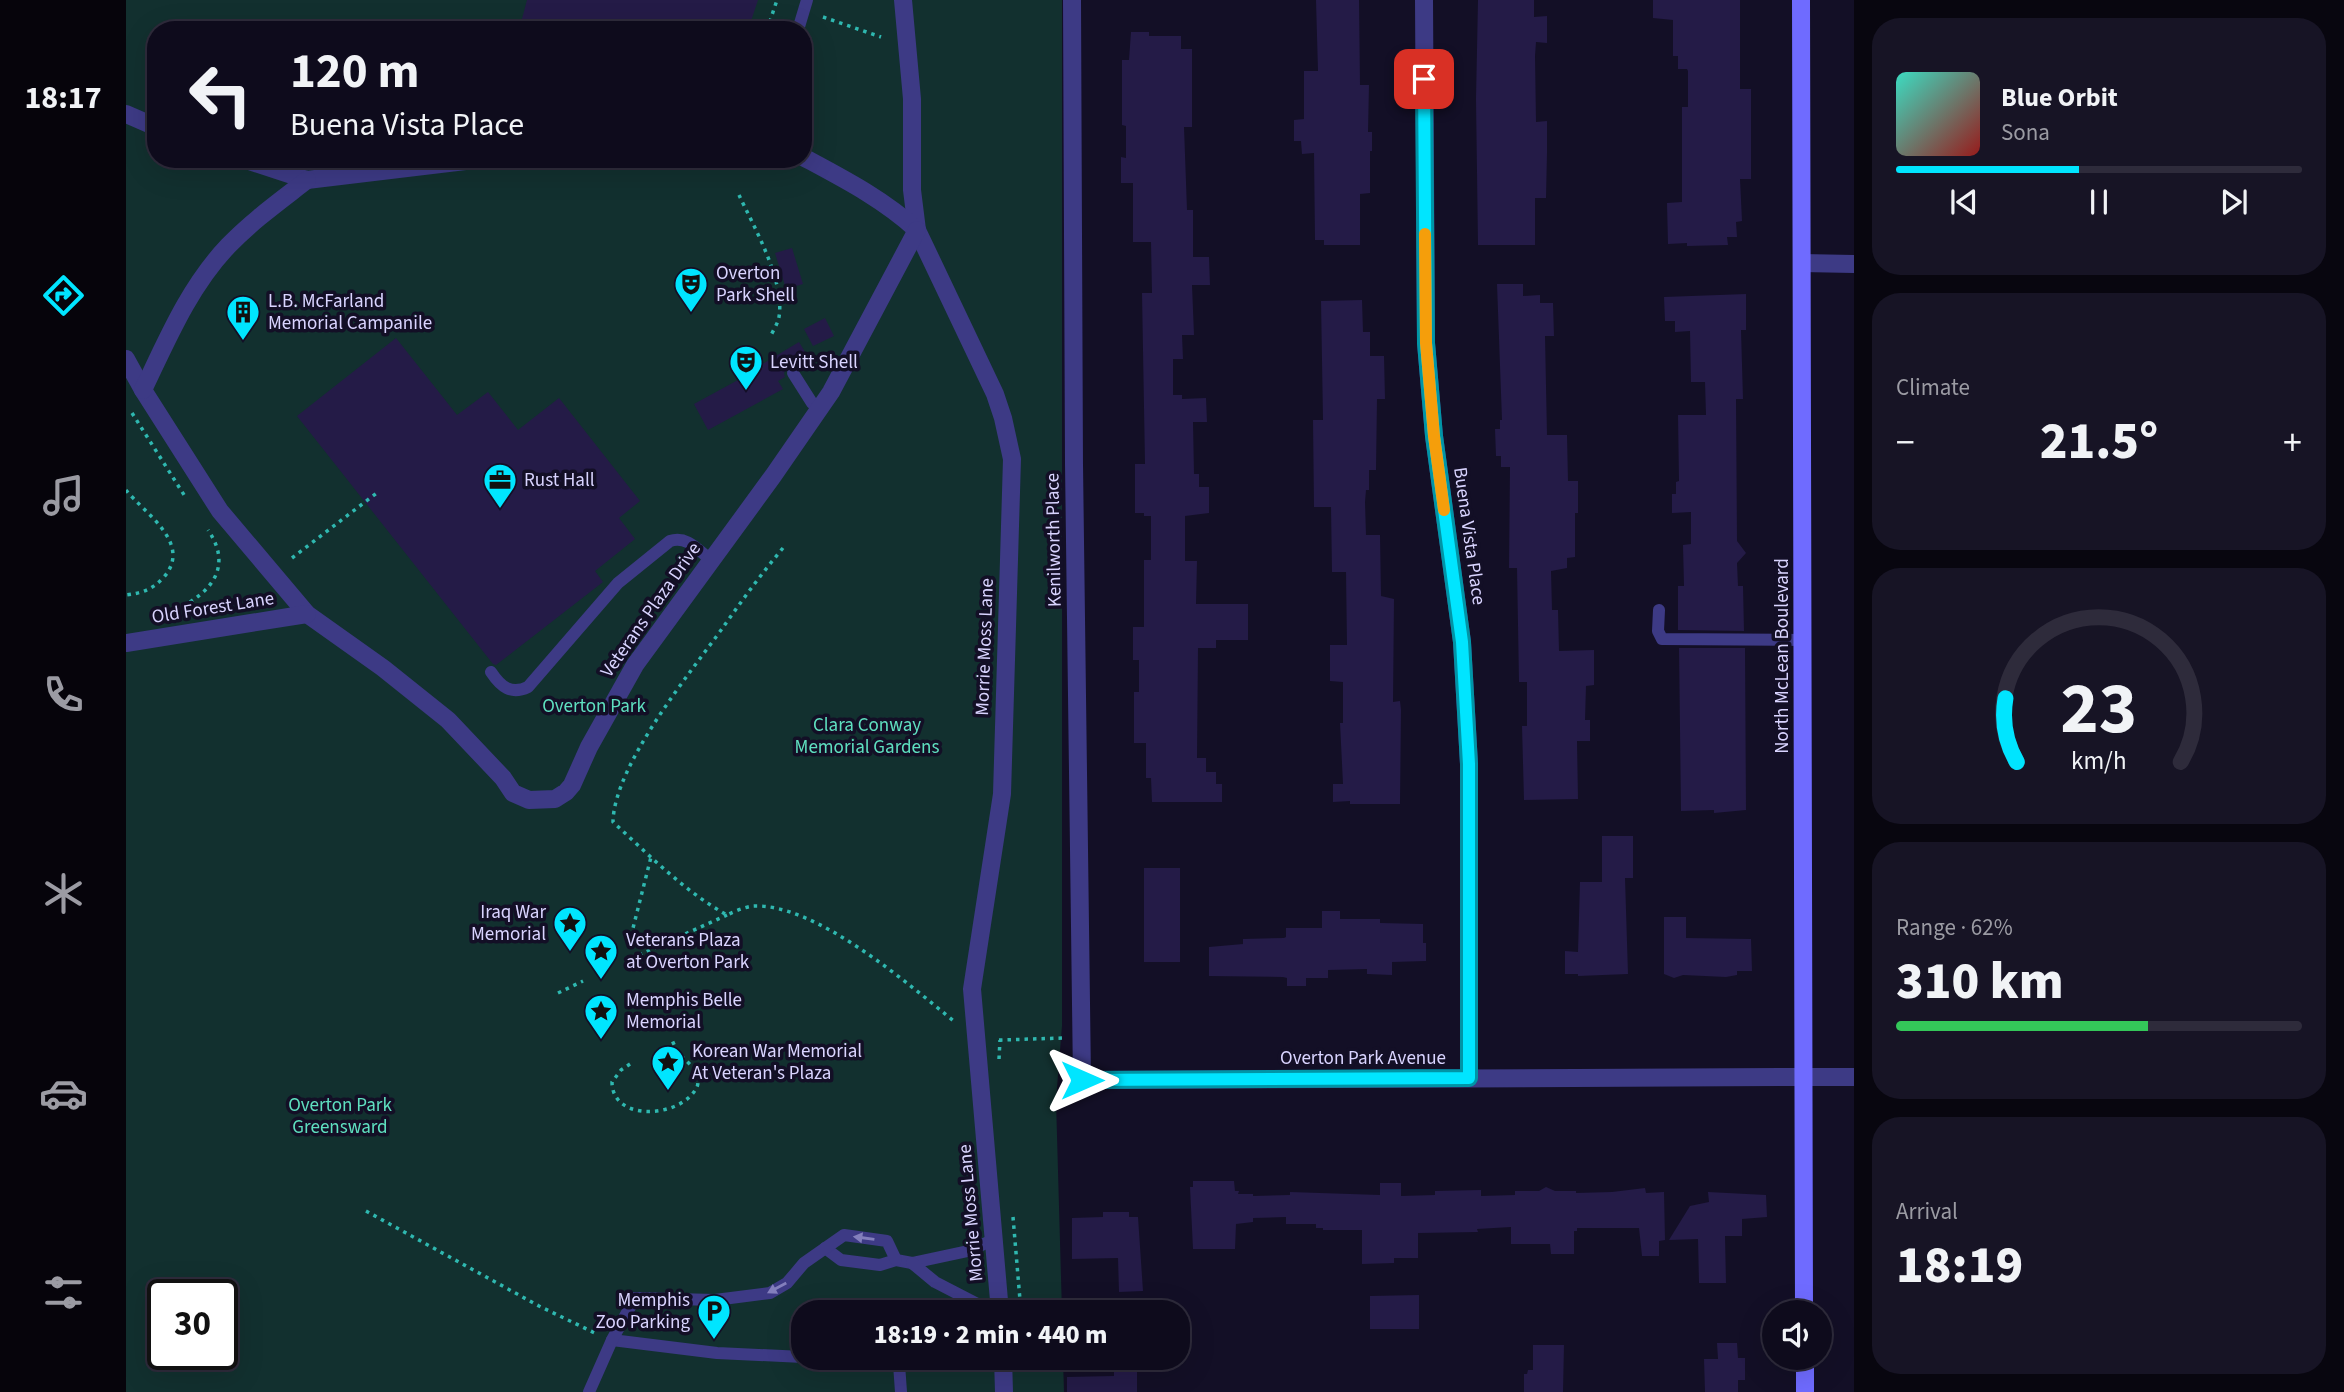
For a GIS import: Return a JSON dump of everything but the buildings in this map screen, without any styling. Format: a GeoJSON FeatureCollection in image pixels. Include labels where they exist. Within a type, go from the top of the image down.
{"type":"FeatureCollection","features":[{"type":"Feature","properties":{"kind":"main road","name":"North McLean Boulevard"},"geometry":{"type":"LineString","coordinates":[[1801,0],[1804,1300]]}},
{"type":"Feature","properties":{"kind":"main road"},"geometry":{"type":"LineString","coordinates":[[1805,1370],[1805,1392]]}},
{"type":"Feature","properties":{"kind":"street","name":"Morrie Moss Lane"},"geometry":{"type":"LineString","coordinates":[[903,0],[912,99],[912,190],[917,230],[991,383],[1003,418],[1012,460],[1002,794],[972,989],[999,1300]]}},
{"type":"Feature","properties":{"kind":"street","name":"Kenilworth Place"},"geometry":{"type":"LineString","coordinates":[[1072,0],[1074,464],[1082,1080]]}},
{"type":"Feature","properties":{"kind":"street","name":"Buena Vista Place"},"geometry":{"type":"LineString","coordinates":[[1424,0],[1426,343],[1434,436],[1462,642],[1469,764],[1469,1078]]}},
{"type":"Feature","properties":{"kind":"street"},"geometry":{"type":"LineString","coordinates":[[126,114],[147,123]]}},
{"type":"Feature","properties":{"kind":"street"},"geometry":{"type":"LineString","coordinates":[[812,162],[874,196],[917,230]]}},
{"type":"Feature","properties":{"kind":"street"},"geometry":{"type":"LineString","coordinates":[[270,168],[307,180],[407,168]]}},
{"type":"Feature","properties":{"kind":"street"},"geometry":{"type":"LineString","coordinates":[[143,390],[178,316],[227,247],[307,180]]}},
{"type":"Feature","properties":{"kind":"street","name":"Veterans Plaza Drive"},"geometry":{"type":"LineString","coordinates":[[126,359],[220,511],[307,614],[383,668],[448,720],[503,778],[513,793],[529,800],[555,799],[572,785],[589,747],[635,665],[819,409],[854,350],[917,230]]}},
{"type":"Feature","properties":{"kind":"street"},"geometry":{"type":"LineString","coordinates":[[1802,263],[1854,264]]}},
{"type":"Feature","properties":{"kind":"street","name":"Old Forest Lane"},"geometry":{"type":"LineString","coordinates":[[126,643],[307,614]]}},
{"type":"Feature","properties":{"kind":"street","name":"Overton Park Avenue"},"geometry":{"type":"LineString","coordinates":[[1082,1080],[1854,1077]]}},
{"type":"Feature","properties":{"kind":"street"},"geometry":{"type":"LineString","coordinates":[[1003,1370],[1004,1392]]}},
{"type":"Feature","properties":{"kind":"lane"},"geometry":{"type":"LineString","coordinates":[[801,21],[807,0]]}},
{"type":"Feature","properties":{"kind":"lane"},"geometry":{"type":"LineString","coordinates":[[793,373],[812,403],[819,409]]}},
{"type":"Feature","properties":{"kind":"lane"},"geometry":{"type":"LineString","coordinates":[[491,672],[499,684],[509,690],[519,691],[528,687],[618,583],[670,541],[676,539],[688,542],[712,561]]}},
{"type":"Feature","properties":{"kind":"lane"},"geometry":{"type":"LineString","coordinates":[[1659,610],[1658,631],[1662,639],[1802,640]]}},
{"type":"Feature","properties":{"kind":"lane"},"geometry":{"type":"LineString","coordinates":[[589,1392],[612,1340],[635,1298],[715,1300],[769,1293],[787,1283],[804,1263],[844,1235],[887,1241],[896,1260]]}},
{"type":"Feature","properties":{"kind":"lane"},"geometry":{"type":"LineString","coordinates":[[825,1248],[841,1260],[880,1265],[896,1260],[912,1262],[968,1251],[995,1239]]}},
{"type":"Feature","properties":{"kind":"lane"},"geometry":{"type":"LineString","coordinates":[[912,1262],[935,1282],[970,1300]]}},
{"type":"Feature","properties":{"kind":"lane"},"geometry":{"type":"LineString","coordinates":[[612,1340],[717,1353],[791,1356]]}},
{"type":"Feature","properties":{"kind":"lane"},"geometry":{"type":"LineString","coordinates":[[899,1370],[901,1392]]}},
{"type":"Feature","properties":{"kind":"path"},"geometry":{"type":"LineString","coordinates":[[770,21],[777,0]]}},
{"type":"Feature","properties":{"kind":"path"},"geometry":{"type":"LineString","coordinates":[[822,17],[881,37]]}},
{"type":"Feature","properties":{"kind":"path"},"geometry":{"type":"LineString","coordinates":[[739,195],[769,257],[778,292],[779,317],[770,337]]}},
{"type":"Feature","properties":{"kind":"path"},"geometry":{"type":"LineString","coordinates":[[130,408],[193,508]]}},
{"type":"Feature","properties":{"kind":"path"},"geometry":{"type":"LineString","coordinates":[[126,490],[163,527],[171,543],[173,560],[157,586],[142,593],[126,595]]}},
{"type":"Feature","properties":{"kind":"path"},"geometry":{"type":"LineString","coordinates":[[292,558],[378,492]]}},
{"type":"Feature","properties":{"kind":"path"},"geometry":{"type":"LineString","coordinates":[[148,619],[187,606],[218,575],[218,547],[207,528]]}},
{"type":"Feature","properties":{"kind":"path"},"geometry":{"type":"LineString","coordinates":[[727,915],[695,894],[651,857],[613,822],[614,811],[629,770],[646,737],[704,650],[783,548]]}},
{"type":"Feature","properties":{"kind":"path"},"geometry":{"type":"LineString","coordinates":[[631,936],[651,857]]}},
{"type":"Feature","properties":{"kind":"path"},"geometry":{"type":"LineString","coordinates":[[639,955],[751,906],[778,908],[816,922],[896,974],[957,1024]]}},
{"type":"Feature","properties":{"kind":"path"},"geometry":{"type":"LineString","coordinates":[[558,993],[583,981]]}},
{"type":"Feature","properties":{"kind":"path"},"geometry":{"type":"LineString","coordinates":[[990,1040],[1080,1037]]}},
{"type":"Feature","properties":{"kind":"path"},"geometry":{"type":"LineString","coordinates":[[630,1064],[612,1082],[612,1090],[618,1100],[631,1109],[650,1111],[672,1108],[688,1098],[698,1086],[697,1071],[678,1053],[671,1038]]}},
{"type":"Feature","properties":{"kind":"path"},"geometry":{"type":"LineString","coordinates":[[366,1212],[539,1306],[612,1340]]}},
{"type":"Feature","properties":{"kind":"green space","name":"Overton Park"},"geometry":{"type":"Polygon","coordinates":[[[126,0],[1062,0],[1062,1026],[1056,1100],[1062,1300],[791,1300],[791,1370],[1063,1370],[1064,1392],[126,1392],[126,0]]]}},
{"type":"Feature","properties":{"kind":"slow traffic"},"geometry":{"type":"LineString","coordinates":[[1425,234],[1429,389],[1444,510]]}},
{"type":"Feature","properties":{"kind":"place","name":"Overton Park Shell"},"geometry":{"type":"Point","coordinates":[691,314]}},
{"type":"Feature","properties":{"kind":"place","name":"L.B. McFarland Memorial Campanile"},"geometry":{"type":"Point","coordinates":[243,342]}},
{"type":"Feature","properties":{"kind":"place","name":"Levitt Shell"},"geometry":{"type":"Point","coordinates":[746,392]}},
{"type":"Feature","properties":{"kind":"place","name":"Rust Hall"},"geometry":{"type":"Point","coordinates":[500,510]}},
{"type":"Feature","properties":{"kind":"place","name":"Iraq War Memorial"},"geometry":{"type":"Point","coordinates":[570,953]}},
{"type":"Feature","properties":{"kind":"place","name":"Veterans Plaza at Overton Park"},"geometry":{"type":"Point","coordinates":[601,981]}},
{"type":"Feature","properties":{"kind":"place","name":"Memphis Belle Memorial"},"geometry":{"type":"Point","coordinates":[601,1041]}},
{"type":"Feature","properties":{"kind":"place","name":"Korean War Memorial At Veteran's Plaza"},"geometry":{"type":"Point","coordinates":[668,1092]}},
{"type":"Feature","properties":{"kind":"place","name":"Memphis Zoo Parking"},"geometry":{"type":"Point","coordinates":[714,1341]}},
{"type":"Feature","properties":{"kind":"route"},"geometry":{"type":"LineString","coordinates":[[1082,1080],[1469,1078],[1469,764],[1462,642],[1429,389],[1426,343],[1424,79]]}},
{"type":"Feature","properties":{"kind":"park label","name":"Clara Conway Memorial Gardens"},"geometry":{"type":"Point","coordinates":[867,736]}},
{"type":"Feature","properties":{"kind":"park label","name":"Overton Park Greensward"},"geometry":{"type":"Point","coordinates":[340,1116]}}]}
